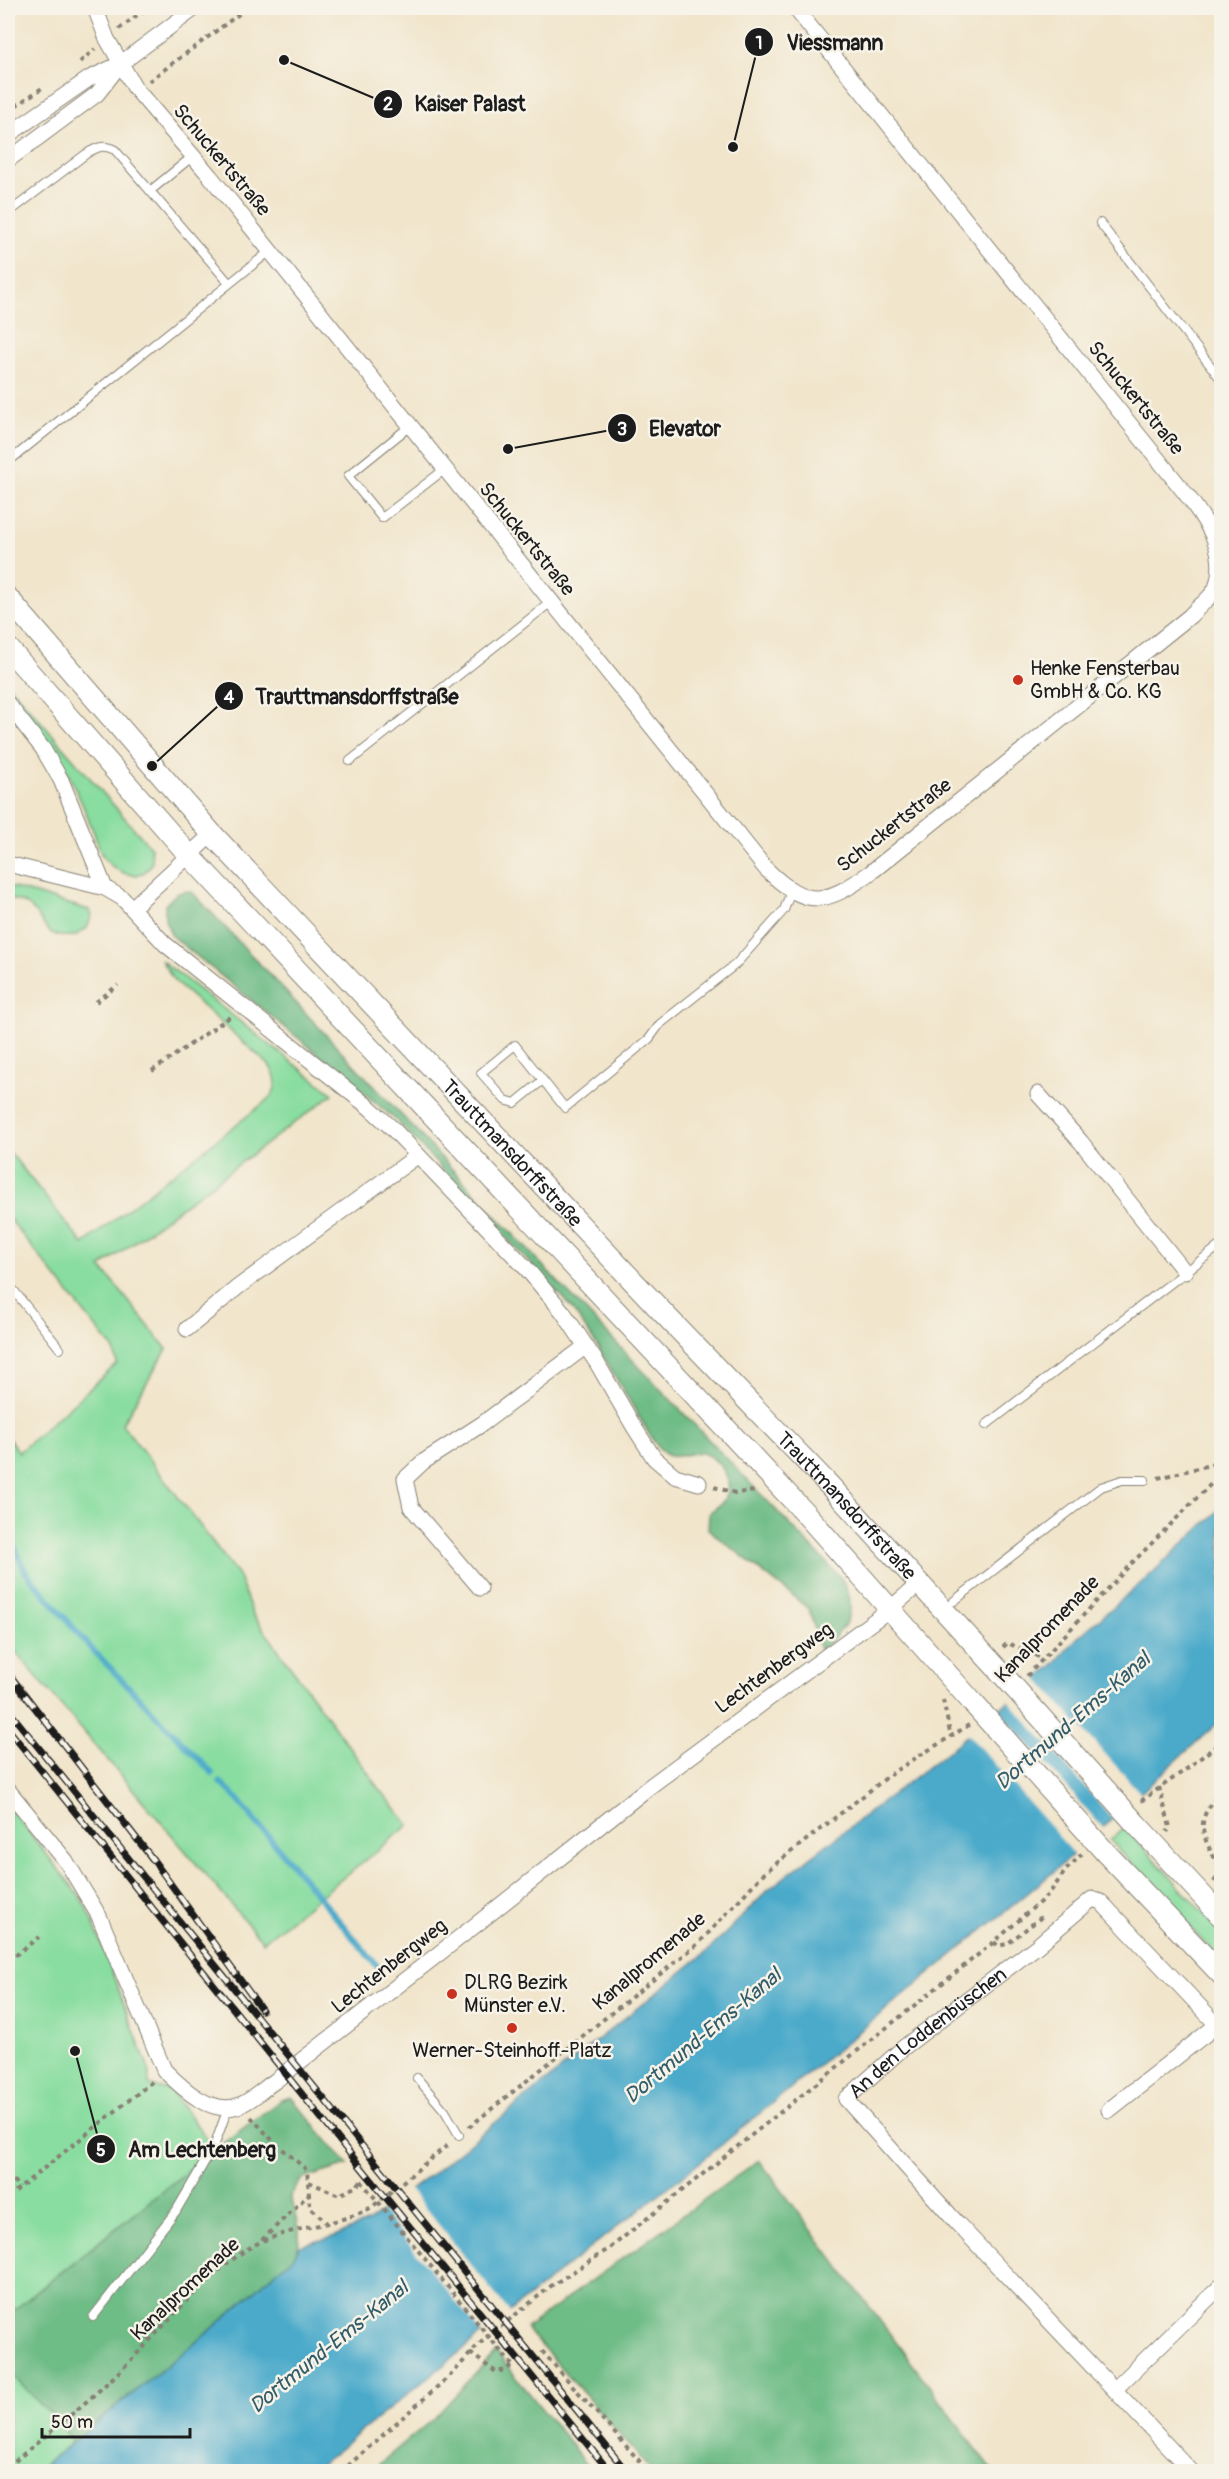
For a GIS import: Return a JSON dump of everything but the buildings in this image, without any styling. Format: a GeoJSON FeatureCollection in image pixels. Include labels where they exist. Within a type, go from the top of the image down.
{"type":"FeatureCollection","features":[{"type":"Feature","properties":{"kind":"main road","name":"Trauttmansdorffstraße"},"geometry":{"type":"LineString","coordinates":[[8,598],[212,834],[920,1583]]}},
{"type":"Feature","properties":{"kind":"main road","name":"Trauttmansdorffstraße"},"geometry":{"type":"LineString","coordinates":[[8,648],[189,855],[642,1336],[890,1609]]}},
{"type":"Feature","properties":{"kind":"main road"},"geometry":{"type":"LineString","coordinates":[[920,1583],[1012,1679],[1136,1824],[1221,1917]]}},
{"type":"Feature","properties":{"kind":"main road"},"geometry":{"type":"LineString","coordinates":[[890,1609],[975,1711],[1221,1975]]}},
{"type":"Feature","properties":{"kind":"street","name":"Schuckertstraße"},"geometry":{"type":"LineString","coordinates":[[95,8],[107,39],[135,88],[270,251],[766,870],[791,891],[805,897],[820,899],[834,895],[862,878],[902,848],[1190,616],[1215,590],[1221,571],[1221,553],[1211,527],[1192,502],[795,8]]}},
{"type":"Feature","properties":{"kind":"street"},"geometry":{"type":"LineString","coordinates":[[8,135],[90,78],[120,64],[195,8]]}},
{"type":"Feature","properties":{"kind":"street"},"geometry":{"type":"LineString","coordinates":[[8,160],[97,94],[120,64]]}},
{"type":"Feature","properties":{"kind":"street"},"geometry":{"type":"LineString","coordinates":[[8,704],[51,761],[72,804],[105,888]]}},
{"type":"Feature","properties":{"kind":"street"},"geometry":{"type":"LineString","coordinates":[[133,907],[212,834]]}},
{"type":"Feature","properties":{"kind":"street"},"geometry":{"type":"LineString","coordinates":[[8,864],[105,888],[133,907],[165,944],[349,1090],[393,1129],[551,1296],[586,1346],[654,1458],[675,1476],[699,1483]]}},
{"type":"Feature","properties":{"kind":"street"},"geometry":{"type":"LineString","coordinates":[[1038,1094],[1081,1142],[1185,1272]]}},
{"type":"Feature","properties":{"kind":"street"},"geometry":{"type":"LineString","coordinates":[[188,1329],[238,1287],[417,1156]]}},
{"type":"Feature","properties":{"kind":"street"},"geometry":{"type":"LineString","coordinates":[[480,1588],[411,1507],[405,1479],[423,1462],[482,1424],[586,1346]]}},
{"type":"Feature","properties":{"kind":"street","name":"Trauttmansdorffstraße"},"geometry":{"type":"LineString","coordinates":[[890,1609],[920,1583]]}},
{"type":"Feature","properties":{"kind":"street","name":"Lechtenbergweg"},"geometry":{"type":"LineString","coordinates":[[235,2106],[482,1920],[649,1787],[890,1609]]}},
{"type":"Feature","properties":{"kind":"street"},"geometry":{"type":"LineString","coordinates":[[8,1790],[66,1861],[99,1916],[164,2070],[202,2101],[235,2106]]}},
{"type":"Feature","properties":{"kind":"street","name":"An den Loddenbüschen"},"geometry":{"type":"LineString","coordinates":[[1109,2110],[1219,2028],[1101,1902],[1092,1899],[1036,1946],[903,2048],[846,2099],[957,2223],[1192,2472]]}},
{"type":"Feature","properties":{"kind":"street"},"geometry":{"type":"LineString","coordinates":[[1115,2389],[1221,2285]]}},
{"type":"Feature","properties":{"kind":"lane"},"geometry":{"type":"LineString","coordinates":[[8,213],[98,146],[107,146],[115,150],[229,283]]}},
{"type":"Feature","properties":{"kind":"lane"},"geometry":{"type":"LineString","coordinates":[[150,191],[193,156]]}},
{"type":"Feature","properties":{"kind":"lane"},"geometry":{"type":"LineString","coordinates":[[1100,223],[1220,378]]}},
{"type":"Feature","properties":{"kind":"lane"},"geometry":{"type":"LineString","coordinates":[[8,462],[270,251]]}},
{"type":"Feature","properties":{"kind":"lane"},"geometry":{"type":"LineString","coordinates":[[410,426],[348,476],[382,518],[445,469]]}},
{"type":"Feature","properties":{"kind":"lane"},"geometry":{"type":"LineString","coordinates":[[350,761],[551,602]]}},
{"type":"Feature","properties":{"kind":"lane"},"geometry":{"type":"LineString","coordinates":[[543,1080],[515,1102],[505,1100],[481,1073],[515,1045],[565,1107],[649,1039],[660,1024],[736,964],[784,910],[791,891]]}},
{"type":"Feature","properties":{"kind":"lane"},"geometry":{"type":"LineString","coordinates":[[986,1425],[1221,1244]]}},
{"type":"Feature","properties":{"kind":"lane"},"geometry":{"type":"LineString","coordinates":[[8,1283],[60,1349]]}},
{"type":"Feature","properties":{"kind":"lane"},"geometry":{"type":"LineString","coordinates":[[954,1601],[1101,1488],[1122,1480],[1145,1480]]}},
{"type":"Feature","properties":{"kind":"lane"},"geometry":{"type":"LineString","coordinates":[[417,2078],[445,2110],[459,2135]]}},
{"type":"Feature","properties":{"kind":"lane"},"geometry":{"type":"LineString","coordinates":[[93,2317],[176,2211],[235,2106]]}},
{"type":"Feature","properties":{"kind":"path"},"geometry":{"type":"LineString","coordinates":[[135,88],[154,79],[247,8]]}},
{"type":"Feature","properties":{"kind":"path"},"geometry":{"type":"LineString","coordinates":[[96,1002],[118,985]]}},
{"type":"Feature","properties":{"kind":"path"},"geometry":{"type":"LineString","coordinates":[[153,1071],[243,1007]]}},
{"type":"Feature","properties":{"kind":"path"},"geometry":{"type":"LineString","coordinates":[[1145,1480],[1171,1476],[1221,1462]]}},
{"type":"Feature","properties":{"kind":"path","name":"Kanalpromenade"},"geometry":{"type":"LineString","coordinates":[[1012,1679],[1043,1659],[1130,1564],[1221,1473]]}},
{"type":"Feature","properties":{"kind":"path"},"geometry":{"type":"LineString","coordinates":[[735,1493],[765,1490]]}},
{"type":"Feature","properties":{"kind":"path"},"geometry":{"type":"LineString","coordinates":[[1008,1643],[1043,1659]]}},
{"type":"Feature","properties":{"kind":"path"},"geometry":{"type":"LineString","coordinates":[[942,1695],[951,1737]]}},
{"type":"Feature","properties":{"kind":"path","name":"Kanalpromenade"},"geometry":{"type":"LineString","coordinates":[[8,2467],[121,2369],[191,2297],[231,2262],[260,2242],[292,2230],[358,2215],[372,2207],[699,1943],[764,1873],[895,1772],[951,1737],[975,1711]]}},
{"type":"Feature","properties":{"kind":"path"},"geometry":{"type":"LineString","coordinates":[[1202,1757],[1221,1741]]}},
{"type":"Feature","properties":{"kind":"path"},"geometry":{"type":"LineString","coordinates":[[1160,1787],[1168,1821]]}},
{"type":"Feature","properties":{"kind":"path"},"geometry":{"type":"LineString","coordinates":[[1211,1886],[1221,1871],[1202,1834],[1201,1825],[1206,1810],[1221,1791]]}},
{"type":"Feature","properties":{"kind":"path"},"geometry":{"type":"LineString","coordinates":[[994,1942],[998,1946],[1007,1944],[1051,1909]]}},
{"type":"Feature","properties":{"kind":"path"},"geometry":{"type":"LineString","coordinates":[[341,2472],[454,2372],[470,2353],[551,2286],[610,2248],[1014,1925]]}},
{"type":"Feature","properties":{"kind":"path"},"geometry":{"type":"LineString","coordinates":[[8,1961],[39,1936]]}},
{"type":"Feature","properties":{"kind":"path"},"geometry":{"type":"LineString","coordinates":[[8,2197],[149,2085]]}},
{"type":"Feature","properties":{"kind":"path"},"geometry":{"type":"LineString","coordinates":[[235,2106],[307,2170],[310,2207],[326,2222]]}},
{"type":"Feature","properties":{"kind":"path"},"geometry":{"type":"LineString","coordinates":[[8,2173],[19,2188]]}},
{"type":"Feature","properties":{"kind":"path"},"geometry":{"type":"LineString","coordinates":[[309,2182],[339,2195],[362,2181],[512,2365],[507,2370],[496,2372],[470,2353]]}},
{"type":"Feature","properties":{"kind":"path"},"geometry":{"type":"LineString","coordinates":[[260,2242],[309,2194]]}},
{"type":"Feature","properties":{"kind":"path"},"geometry":{"type":"LineString","coordinates":[[542,2351],[649,2472]]}},
{"type":"Feature","properties":{"kind":"green space"},"geometry":{"type":"Polygon","coordinates":[[[8,684],[151,848],[152,862],[148,869],[135,875],[128,874],[115,868],[104,858],[81,800],[66,770],[43,735],[8,692],[8,684]]]}},
{"type":"Feature","properties":{"kind":"green space"},"geometry":{"type":"Polygon","coordinates":[[[8,886],[89,910],[92,915],[87,928],[75,936],[55,935],[45,927],[26,904],[8,898],[8,886]]]}},
{"type":"Feature","properties":{"kind":"green space"},"geometry":{"type":"Polygon","coordinates":[[[185,891],[192,892],[559,1283],[841,1578],[850,1600],[848,1618],[837,1635],[820,1650],[809,1609],[708,1529],[709,1513],[719,1506],[727,1493],[727,1479],[721,1466],[703,1453],[674,1457],[664,1453],[651,1437],[596,1344],[571,1307],[397,1121],[172,936],[165,920],[165,905],[176,894],[185,891]]]}},
{"type":"Feature","properties":{"kind":"green space"},"geometry":{"type":"Polygon","coordinates":[[[161,960],[333,1094],[101,1267],[167,1349],[122,1424],[238,1575],[253,1615],[379,1788],[409,1825],[263,1942],[8,1643],[8,1438],[19,1452],[117,1364],[114,1350],[8,1217],[8,1150],[83,1244],[265,1102],[273,1093],[276,1084],[274,1074],[268,1064],[175,982],[161,960]]]}},
{"type":"Feature","properties":{"kind":"green space"},"geometry":{"type":"Polygon","coordinates":[[[8,1806],[79,1895],[90,1914],[149,2070],[149,2085],[170,2090],[215,2149],[8,2315],[8,1806]]]}},
{"type":"Feature","properties":{"kind":"green space"},"geometry":{"type":"Polygon","coordinates":[[[1125,1827],[1221,1933],[1221,1961],[1110,1840],[1125,1827]]]}},
{"type":"Feature","properties":{"kind":"green space"},"geometry":{"type":"Polygon","coordinates":[[[291,2097],[348,2165],[302,2179],[290,2196],[299,2234],[295,2256],[212,2329],[72,2442],[56,2416],[46,2410],[15,2378],[8,2374],[8,2315],[215,2149],[281,2100],[291,2097]]]}},
{"type":"Feature","properties":{"kind":"green space"},"geometry":{"type":"Polygon","coordinates":[[[759,2160],[993,2471],[652,2471],[526,2328],[759,2160]]]}},
{"type":"Feature","properties":{"kind":"green space"},"geometry":{"type":"Polygon","coordinates":[[[496,2352],[592,2471],[371,2471],[434,2418],[496,2352]]]}},
{"type":"Feature","properties":{"kind":"green space"},"geometry":{"type":"Polygon","coordinates":[[[8,2374],[15,2378],[46,2410],[56,2416],[72,2442],[36,2471],[8,2472],[8,2374]]]}},
{"type":"Feature","properties":{"kind":"water","name":"Dortmund-Ems-Kanal"},"geometry":{"type":"Polygon","coordinates":[[[1221,1508],[1221,1720],[1057,1869],[703,2160],[558,2273],[312,2471],[36,2472],[212,2329],[294,2256],[300,2246],[333,2237],[368,2222],[434,2172],[709,1950],[769,1889],[942,1756],[1053,1665],[1077,1638],[1148,1577],[1221,1508]]]}},
{"type":"Feature","properties":{"kind":"pier"},"geometry":{"type":"Polygon","coordinates":[[[1035,1676],[1143,1796],[1115,1821],[1007,1699],[1035,1676]]]}},
{"type":"Feature","properties":{"kind":"pier"},"geometry":{"type":"Polygon","coordinates":[[[996,1708],[1105,1830],[1076,1856],[966,1732],[996,1708]]]}},
{"type":"Feature","properties":{"kind":"pier"},"geometry":{"type":"Polygon","coordinates":[[[408,2187],[511,2314],[484,2336],[380,2208],[408,2187]]]}},
{"type":"Feature","properties":{"kind":"waterway"},"geometry":{"type":"LineString","coordinates":[[8,1531],[25,1571],[89,1646],[212,1773]]}},
{"type":"Feature","properties":{"kind":"waterway"},"geometry":{"type":"LineString","coordinates":[[220,1782],[232,1793],[377,1966]]}},
{"type":"Feature","properties":{"kind":"railway"},"geometry":{"type":"LineString","coordinates":[[8,1673],[154,1861],[262,2010]]}},
{"type":"Feature","properties":{"kind":"railway"},"geometry":{"type":"LineString","coordinates":[[8,1710],[627,2472]]}},
{"type":"Feature","properties":{"kind":"railway"},"geometry":{"type":"LineString","coordinates":[[8,1729],[610,2472]]}},
{"type":"Feature","properties":{"kind":"place","name":"Kaiser Palast"},"geometry":{"type":"Point","coordinates":[284,60]}},
{"type":"Feature","properties":{"kind":"place","name":"Viessmann"},"geometry":{"type":"Point","coordinates":[733,147]}},
{"type":"Feature","properties":{"kind":"place","name":"Elevator"},"geometry":{"type":"Point","coordinates":[508,449]}},
{"type":"Feature","properties":{"kind":"place","name":"Henke Fensterbau GmbH & Co. KG"},"geometry":{"type":"Point","coordinates":[1018,680]}},
{"type":"Feature","properties":{"kind":"place","name":"Trauttmansdorffstraße"},"geometry":{"type":"Point","coordinates":[152,766]}},
{"type":"Feature","properties":{"kind":"place","name":"DLRG Bezirk Münster e.V."},"geometry":{"type":"Point","coordinates":[452,1994]}},
{"type":"Feature","properties":{"kind":"place","name":"Werner-Steinhoff-Platz"},"geometry":{"type":"Point","coordinates":[512,2028]}},
{"type":"Feature","properties":{"kind":"place","name":"Am Lechtenberg"},"geometry":{"type":"Point","coordinates":[75,2051]}}]}
